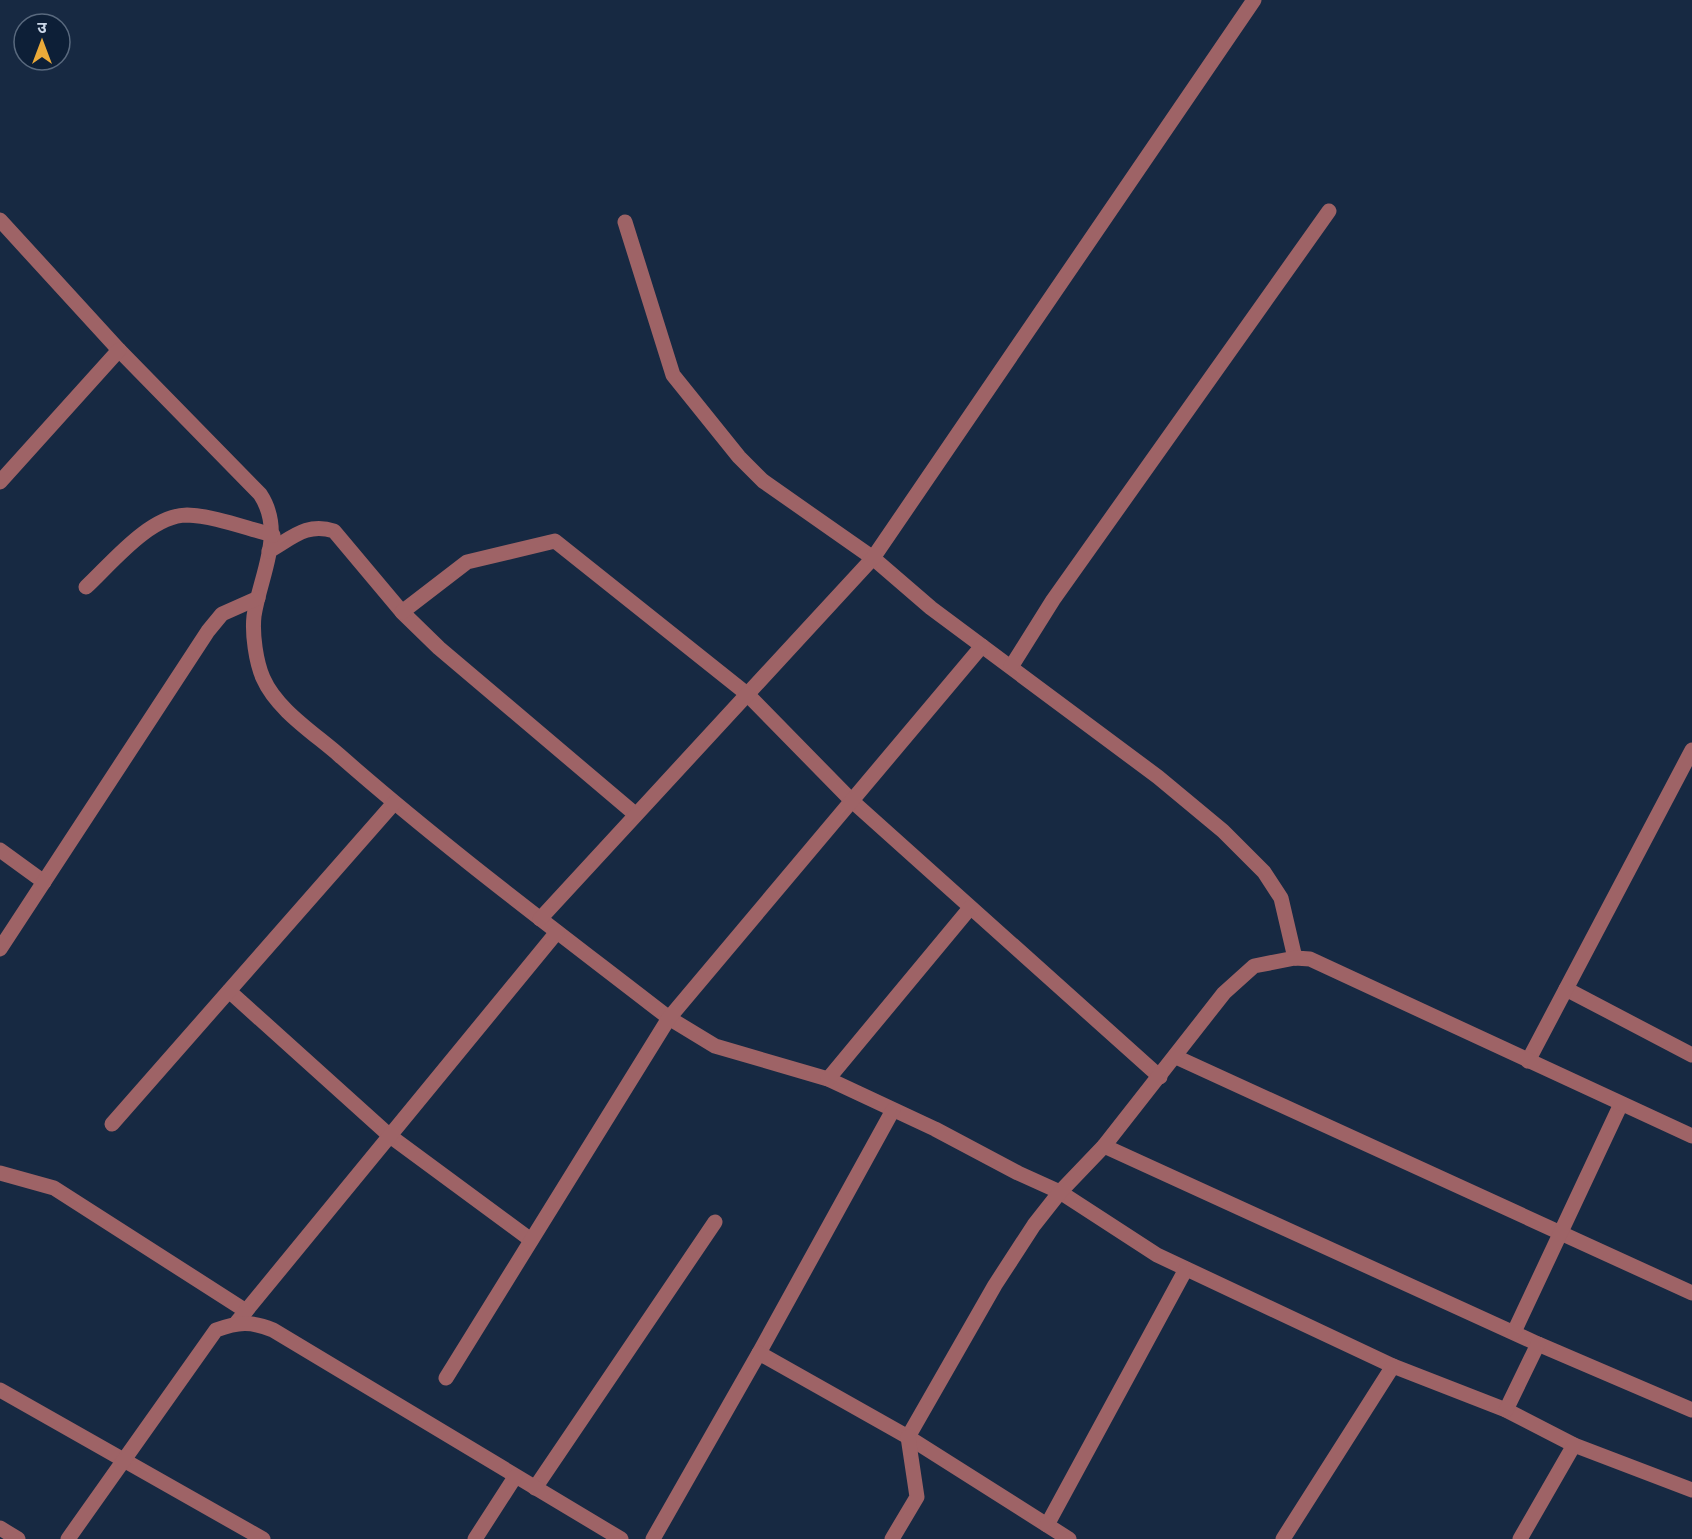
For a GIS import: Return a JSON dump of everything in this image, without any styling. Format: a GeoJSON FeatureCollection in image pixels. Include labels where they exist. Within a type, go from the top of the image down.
{"type":"FeatureCollection","features":[{"type":"Feature","properties":{"kind":"street"},"geometry":{"type":"LineString","coordinates":[[540,919],[873,558],[1254,0]]}},
{"type":"Feature","properties":{"kind":"street"},"geometry":{"type":"LineString","coordinates":[[1011,668],[1053,600],[1329,211]]}},
{"type":"Feature","properties":{"kind":"street"},"geometry":{"type":"LineString","coordinates":[[0,220],[119,350],[260,494],[268,507],[273,536],[254,618],[257,657],[264,680],[281,704],[394,803],[669,1018],[715,1046],[828,1079],[1060,1192],[1157,1255],[1393,1366],[1506,1410],[1574,1445],[1692,1490]]}},
{"type":"Feature","properties":{"kind":"street"},"geometry":{"type":"LineString","coordinates":[[625,222],[672,375],[739,457],[763,481],[873,558],[931,608],[1158,777],[1223,831],[1264,872],[1281,898],[1295,958]]}},
{"type":"Feature","properties":{"kind":"street"},"geometry":{"type":"LineString","coordinates":[[0,482],[119,350]]}},
{"type":"Feature","properties":{"kind":"street"},"geometry":{"type":"LineString","coordinates":[[86,587],[153,526],[175,517],[203,517],[273,536]]}},
{"type":"Feature","properties":{"kind":"street"},"geometry":{"type":"LineString","coordinates":[[269,551],[307,529],[320,526],[334,531],[402,612],[439,648],[635,814]]}},
{"type":"Feature","properties":{"kind":"street"},"geometry":{"type":"LineString","coordinates":[[402,612],[467,562],[555,541],[747,694],[851,800],[1160,1077]]}},
{"type":"Feature","properties":{"kind":"street"},"geometry":{"type":"LineString","coordinates":[[0,949],[208,631],[222,614],[258,598]]}},
{"type":"Feature","properties":{"kind":"street"},"geometry":{"type":"LineString","coordinates":[[446,1378],[669,1018],[982,646]]}},
{"type":"Feature","properties":{"kind":"street"},"geometry":{"type":"LineString","coordinates":[[1528,1060],[1692,750]]}},
{"type":"Feature","properties":{"kind":"street"},"geometry":{"type":"LineString","coordinates":[[112,1124],[394,803]]}},
{"type":"Feature","properties":{"kind":"street"},"geometry":{"type":"LineString","coordinates":[[0,850],[44,882]]}},
{"type":"Feature","properties":{"kind":"street"},"geometry":{"type":"LineString","coordinates":[[828,1079],[970,908]]}},
{"type":"Feature","properties":{"kind":"street"},"geometry":{"type":"LineString","coordinates":[[68,1539],[216,1330],[242,1316],[557,932]]}},
{"type":"Feature","properties":{"kind":"street"},"geometry":{"type":"LineString","coordinates":[[892,1539],[917,1497],[909,1437],[995,1285],[1034,1226],[1060,1192],[1104,1146],[1224,993],[1254,966],[1295,958],[1310,959],[1692,1136]]}},
{"type":"Feature","properties":{"kind":"street"},"geometry":{"type":"LineString","coordinates":[[1566,989],[1692,1055]]}},
{"type":"Feature","properties":{"kind":"street"},"geometry":{"type":"LineString","coordinates":[[229,991],[390,1136],[531,1240]]}},
{"type":"Feature","properties":{"kind":"street"},"geometry":{"type":"LineString","coordinates":[[1176,1057],[1692,1293]]}},
{"type":"Feature","properties":{"kind":"street"},"geometry":{"type":"LineString","coordinates":[[1514,1332],[1562,1234],[1621,1104]]}},
{"type":"Feature","properties":{"kind":"street"},"geometry":{"type":"LineString","coordinates":[[653,1539],[759,1353],[892,1110]]}},
{"type":"Feature","properties":{"kind":"street"},"geometry":{"type":"LineString","coordinates":[[1104,1146],[1538,1344],[1692,1410]]}},
{"type":"Feature","properties":{"kind":"street"},"geometry":{"type":"LineString","coordinates":[[0,1173],[54,1188],[242,1316],[273,1330],[621,1539]]}},
{"type":"Feature","properties":{"kind":"street"},"geometry":{"type":"LineString","coordinates":[[535,1488],[715,1222]]}},
{"type":"Feature","properties":{"kind":"street"},"geometry":{"type":"LineString","coordinates":[[1047,1525],[1186,1269]]}},
{"type":"Feature","properties":{"kind":"street"},"geometry":{"type":"LineString","coordinates":[[1506,1410],[1538,1344]]}},
{"type":"Feature","properties":{"kind":"street"},"geometry":{"type":"LineString","coordinates":[[759,1353],[909,1437],[1069,1539]]}},
{"type":"Feature","properties":{"kind":"street"},"geometry":{"type":"LineString","coordinates":[[1283,1539],[1393,1366]]}},
{"type":"Feature","properties":{"kind":"street"},"geometry":{"type":"LineString","coordinates":[[0,1390],[264,1539]]}},
{"type":"Feature","properties":{"kind":"street"},"geometry":{"type":"LineString","coordinates":[[1520,1539],[1574,1445]]}},
{"type":"Feature","properties":{"kind":"street"},"geometry":{"type":"LineString","coordinates":[[475,1539],[516,1477]]}},
{"type":"Feature","properties":{"kind":"street"},"geometry":{"type":"LineString","coordinates":[[0,1528],[18,1539]]}}]}
